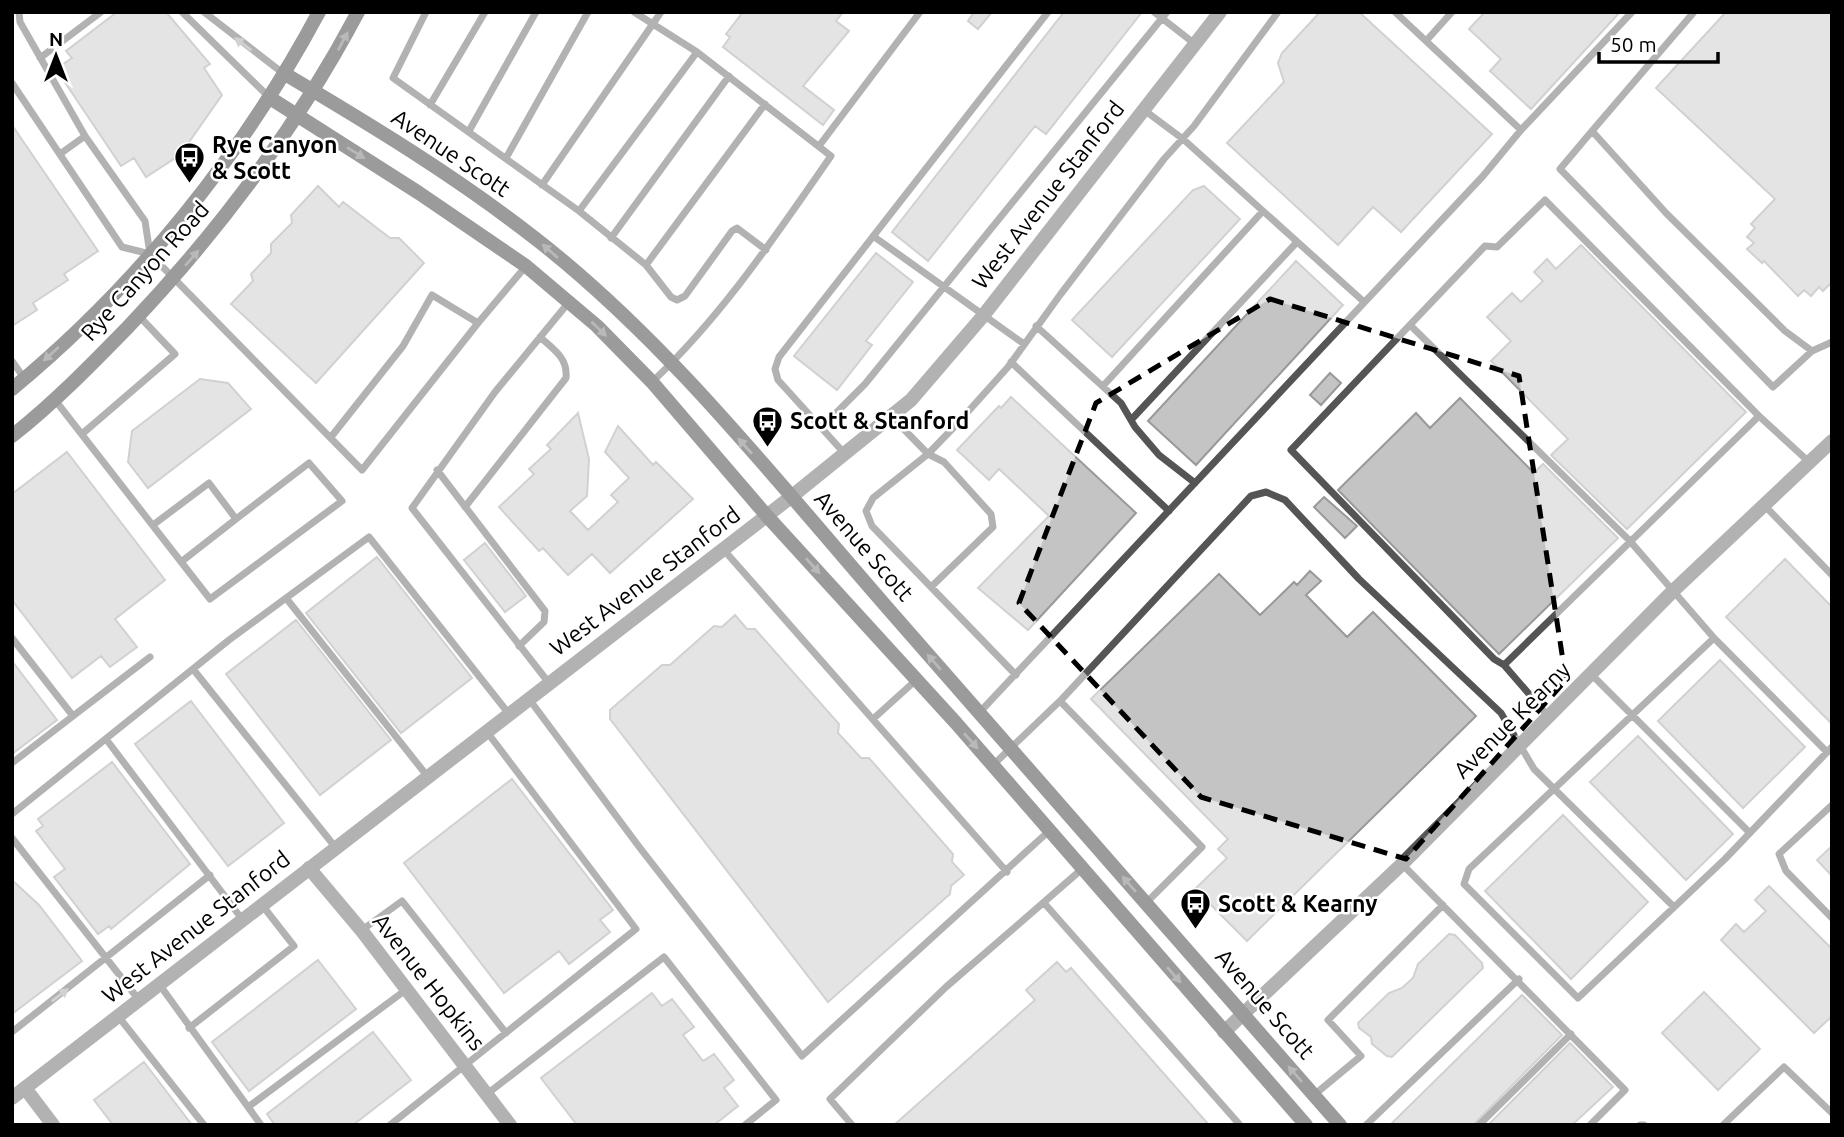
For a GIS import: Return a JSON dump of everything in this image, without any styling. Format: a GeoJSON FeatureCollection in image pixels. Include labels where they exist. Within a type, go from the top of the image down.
{"type":"FeatureCollection","features":[{"type":"Feature","properties":{"kind":"main road","name":"Rye Canyon Road"},"geometry":{"type":"LineString","coordinates":[[12,389],[79,329],[150,254],[199,196],[270,98],[319,12]]}},
{"type":"Feature","properties":{"kind":"main road","name":"Rye Canyon Road"},"geometry":{"type":"LineString","coordinates":[[12,436],[55,399],[173,279],[255,179],[314,92],[358,12]]}},
{"type":"Feature","properties":{"kind":"main road","name":"Avenue Scott"},"geometry":{"type":"LineString","coordinates":[[285,74],[446,174],[537,240],[615,307],[671,364],[791,497],[1340,1125]]}},
{"type":"Feature","properties":{"kind":"main road"},"geometry":{"type":"LineString","coordinates":[[270,98],[419,193],[526,266],[569,302],[652,382],[767,516],[993,765],[1306,1125]]}},
{"type":"Feature","properties":{"kind":"street","name":"West Avenue Stanford"},"geometry":{"type":"LineString","coordinates":[[12,1098],[892,417],[983,316],[1220,12]]}},
{"type":"Feature","properties":{"kind":"street","name":"Avenue Kearny"},"geometry":{"type":"LineString","coordinates":[[1224,1032],[1402,864],[1521,741],[1673,591],[1832,441]]}},
{"type":"Feature","properties":{"kind":"street","name":"Avenue Hopkins"},"geometry":{"type":"LineString","coordinates":[[309,868],[362,931],[510,1125]]}},
{"type":"Feature","properties":{"kind":"street"},"geometry":{"type":"LineString","coordinates":[[25,1088],[52,1125]]}},
{"type":"Feature","properties":{"kind":"lane"},"geometry":{"type":"LineString","coordinates":[[19,12],[20,22],[85,136],[145,221],[150,254]]}},
{"type":"Feature","properties":{"kind":"lane"},"geometry":{"type":"LineString","coordinates":[[40,58],[101,12]]}},
{"type":"Feature","properties":{"kind":"lane"},"geometry":{"type":"LineString","coordinates":[[182,12],[270,98]]}},
{"type":"Feature","properties":{"kind":"lane"},"geometry":{"type":"LineString","coordinates":[[204,12],[285,74]]}},
{"type":"Feature","properties":{"kind":"lane"},"geometry":{"type":"LineString","coordinates":[[426,12],[393,78],[579,211],[646,265],[671,298],[677,300],[685,296],[732,231],[737,228],[766,250]]}},
{"type":"Feature","properties":{"kind":"lane"},"geometry":{"type":"LineString","coordinates":[[430,105],[485,12]]}},
{"type":"Feature","properties":{"kind":"lane"},"geometry":{"type":"LineString","coordinates":[[469,131],[536,12]]}},
{"type":"Feature","properties":{"kind":"lane"},"geometry":{"type":"LineString","coordinates":[[506,158],[588,12]]}},
{"type":"Feature","properties":{"kind":"lane"},"geometry":{"type":"LineString","coordinates":[[634,12],[698,52],[831,156],[766,250],[708,326],[652,382]]}},
{"type":"Feature","properties":{"kind":"lane"},"geometry":{"type":"LineString","coordinates":[[542,185],[661,12]]}},
{"type":"Feature","properties":{"kind":"lane"},"geometry":{"type":"LineString","coordinates":[[818,146],[920,12]]}},
{"type":"Feature","properties":{"kind":"lane"},"geometry":{"type":"LineString","coordinates":[[846,455],[778,380],[775,369],[779,357],[1048,12]]}},
{"type":"Feature","properties":{"kind":"lane"},"geometry":{"type":"LineString","coordinates":[[1154,12],[1164,15],[1195,44]]}},
{"type":"Feature","properties":{"kind":"lane"},"geometry":{"type":"LineString","coordinates":[[1016,675],[872,526],[866,511],[873,498],[928,454],[1011,362],[1278,12]]}},
{"type":"Feature","properties":{"kind":"lane"},"geometry":{"type":"LineString","coordinates":[[1395,12],[1521,131]]}},
{"type":"Feature","properties":{"kind":"lane"},"geometry":{"type":"LineString","coordinates":[[1426,41],[1452,12]]}},
{"type":"Feature","properties":{"kind":"lane"},"geometry":{"type":"LineString","coordinates":[[978,713],[1483,176],[1521,131],[1632,12]]}},
{"type":"Feature","properties":{"kind":"lane"},"geometry":{"type":"LineString","coordinates":[[1693,12],[1560,169],[1773,387],[1812,351],[1832,342]]}},
{"type":"Feature","properties":{"kind":"lane"},"geometry":{"type":"LineString","coordinates":[[822,427],[865,384],[1164,15]]}},
{"type":"Feature","properties":{"kind":"lane"},"geometry":{"type":"LineString","coordinates":[[579,211],[698,52]]}},
{"type":"Feature","properties":{"kind":"lane"},"geometry":{"type":"LineString","coordinates":[[611,238],[729,76]]}},
{"type":"Feature","properties":{"kind":"lane"},"geometry":{"type":"LineString","coordinates":[[12,83],[122,247],[150,254],[362,470],[526,266]]}},
{"type":"Feature","properties":{"kind":"lane"},"geometry":{"type":"LineString","coordinates":[[646,265],[765,104]]}},
{"type":"Feature","properties":{"kind":"lane"},"geometry":{"type":"LineString","coordinates":[[1144,110],[1183,139],[1363,301]]}},
{"type":"Feature","properties":{"kind":"lane"},"geometry":{"type":"LineString","coordinates":[[1592,131],[1666,213],[1785,331],[1812,351]]}},
{"type":"Feature","properties":{"kind":"lane"},"geometry":{"type":"LineString","coordinates":[[60,155],[85,136]]}},
{"type":"Feature","properties":{"kind":"lane"},"geometry":{"type":"LineString","coordinates":[[1548,716],[1504,665],[1494,659],[1291,450],[1485,246],[1497,247],[1545,200],[1759,416],[1808,461]]}},
{"type":"Feature","properties":{"kind":"lane"},"geometry":{"type":"LineString","coordinates":[[1103,386],[1263,211]]}},
{"type":"Feature","properties":{"kind":"lane"},"geometry":{"type":"LineString","coordinates":[[873,236],[1024,344]]}},
{"type":"Feature","properties":{"kind":"lane"},"geometry":{"type":"LineString","coordinates":[[1131,420],[1297,242]]}},
{"type":"Feature","properties":{"kind":"lane"},"geometry":{"type":"LineString","coordinates":[[331,437],[403,346],[432,295],[478,323]]}},
{"type":"Feature","properties":{"kind":"lane"},"geometry":{"type":"LineString","coordinates":[[549,683],[412,508],[437,470],[569,302]]}},
{"type":"Feature","properties":{"kind":"lane"},"geometry":{"type":"LineString","coordinates":[[82,434],[175,354],[138,315]]}},
{"type":"Feature","properties":{"kind":"lane"},"geometry":{"type":"LineString","coordinates":[[1410,325],[1629,540],[1714,638],[1829,750],[1750,832],[1578,998],[1464,884],[1469,869],[1714,638]]}},
{"type":"Feature","properties":{"kind":"lane"},"geometry":{"type":"LineString","coordinates":[[1036,326],[1121,403],[1159,455],[1195,483]]}},
{"type":"Feature","properties":{"kind":"lane"},"geometry":{"type":"LineString","coordinates":[[465,507],[566,378],[567,368],[562,357],[540,337]]}},
{"type":"Feature","properties":{"kind":"lane"},"geometry":{"type":"LineString","coordinates":[[12,360],[25,378]]}},
{"type":"Feature","properties":{"kind":"lane"},"geometry":{"type":"LineString","coordinates":[[1011,362],[1169,511]]}},
{"type":"Feature","properties":{"kind":"lane"},"geometry":{"type":"LineString","coordinates":[[55,399],[209,599],[342,501],[309,463],[181,562]]}},
{"type":"Feature","properties":{"kind":"lane"},"geometry":{"type":"LineString","coordinates":[[1504,665],[1629,540],[1759,416]]}},
{"type":"Feature","properties":{"kind":"lane"},"geometry":{"type":"LineString","coordinates":[[892,417],[928,454],[944,462],[991,514],[993,527],[931,587]]}},
{"type":"Feature","properties":{"kind":"lane"},"geometry":{"type":"LineString","coordinates":[[437,470],[545,611],[544,622],[519,646]]}},
{"type":"Feature","properties":{"kind":"lane"},"geometry":{"type":"LineString","coordinates":[[153,525],[209,483],[236,519]]}},
{"type":"Feature","properties":{"kind":"lane"},"geometry":{"type":"LineString","coordinates":[[993,765],[1060,701],[1251,496],[1266,492],[1285,500],[1359,579],[1434,646],[1501,713],[1521,741],[1534,769],[1674,907]]}},
{"type":"Feature","properties":{"kind":"lane"},"geometry":{"type":"LineString","coordinates":[[1763,505],[1832,575]]}},
{"type":"Feature","properties":{"kind":"lane"},"geometry":{"type":"LineString","coordinates":[[12,814],[193,669],[369,537],[509,715]]}},
{"type":"Feature","properties":{"kind":"lane"},"geometry":{"type":"LineString","coordinates":[[723,549],[1007,872]]}},
{"type":"Feature","properties":{"kind":"lane"},"geometry":{"type":"LineString","coordinates":[[286,598],[428,778]]}},
{"type":"Feature","properties":{"kind":"lane"},"geometry":{"type":"LineString","coordinates":[[12,638],[73,716]]}},
{"type":"Feature","properties":{"kind":"lane"},"geometry":{"type":"LineString","coordinates":[[12,763],[150,657]]}},
{"type":"Feature","properties":{"kind":"lane"},"geometry":{"type":"LineString","coordinates":[[193,669],[336,848]]}},
{"type":"Feature","properties":{"kind":"lane"},"geometry":{"type":"LineString","coordinates":[[1591,674],[1750,832]]}},
{"type":"Feature","properties":{"kind":"lane"},"geometry":{"type":"LineString","coordinates":[[873,719],[915,681]]}},
{"type":"Feature","properties":{"kind":"lane"},"geometry":{"type":"LineString","coordinates":[[529,699],[640,848],[802,1056],[1049,831]]}},
{"type":"Feature","properties":{"kind":"lane"},"geometry":{"type":"LineString","coordinates":[[1060,701],[1202,847],[1146,903]]}},
{"type":"Feature","properties":{"kind":"lane"},"geometry":{"type":"LineString","coordinates":[[390,1125],[636,929],[487,732]]}},
{"type":"Feature","properties":{"kind":"lane"},"geometry":{"type":"LineString","coordinates":[[106,739],[242,919]]}},
{"type":"Feature","properties":{"kind":"lane"},"geometry":{"type":"LineString","coordinates":[[1832,805],[1779,854],[1786,871],[1832,918]]}},
{"type":"Feature","properties":{"kind":"lane"},"geometry":{"type":"LineString","coordinates":[[12,838],[139,1000]]}},
{"type":"Feature","properties":{"kind":"lane"},"geometry":{"type":"LineString","coordinates":[[1402,864],[1519,979],[1625,1090],[1590,1125]]}},
{"type":"Feature","properties":{"kind":"lane"},"geometry":{"type":"LineString","coordinates":[[852,1125],[830,1099],[946,987],[1045,904],[1082,869]]}},
{"type":"Feature","properties":{"kind":"lane"},"geometry":{"type":"LineString","coordinates":[[12,1032],[107,959],[209,875]]}},
{"type":"Feature","properties":{"kind":"lane"},"geometry":{"type":"LineString","coordinates":[[362,931],[402,901],[506,1034]]}},
{"type":"Feature","properties":{"kind":"lane"},"geometry":{"type":"LineString","coordinates":[[189,1028],[294,946],[262,904]]}},
{"type":"Feature","properties":{"kind":"lane"},"geometry":{"type":"LineString","coordinates":[[1045,904],[1240,1125]]}},
{"type":"Feature","properties":{"kind":"lane"},"geometry":{"type":"LineString","coordinates":[[1314,1095],[1361,1056],[1328,1020],[1443,905]]}},
{"type":"Feature","properties":{"kind":"lane"},"geometry":{"type":"LineString","coordinates":[[487,1094],[664,957],[776,1100],[745,1125]]}},
{"type":"Feature","properties":{"kind":"lane"},"geometry":{"type":"LineString","coordinates":[[1366,1125],[1519,979]]}},
{"type":"Feature","properties":{"kind":"lane"},"geometry":{"type":"LineString","coordinates":[[159,984],[261,1125]]}},
{"type":"Feature","properties":{"kind":"lane"},"geometry":{"type":"LineString","coordinates":[[248,1107],[407,989]]}},
{"type":"Feature","properties":{"kind":"lane"},"geometry":{"type":"LineString","coordinates":[[118,1016],[204,1125]]}},
{"type":"Feature","properties":{"kind":"lane"},"geometry":{"type":"LineString","coordinates":[[1479,1125],[1571,1034]]}},
{"type":"Feature","properties":{"kind":"lane"},"geometry":{"type":"LineString","coordinates":[[1723,1125],[1784,1067],[1832,1114]]}},
{"type":"Feature","properties":{"kind":"highlighted area"},"geometry":{"type":"Polygon","coordinates":[[[1270,299],[1519,376],[1566,680],[1406,859],[1201,797],[1019,603],[1096,403],[1270,299]]]}},
{"type":"Feature","properties":{"kind":"building"},"geometry":{"type":"Polygon","coordinates":[[[117,12],[166,12],[210,64],[204,68],[222,95],[180,155],[146,177],[134,158],[121,166],[56,69],[72,58],[66,51],[117,12]]]}},
{"type":"Feature","properties":{"kind":"building"},"geometry":{"type":"Polygon","coordinates":[[[743,12],[843,12],[836,21],[849,31],[803,86],[834,110],[823,125],[723,47],[730,37],[726,34],[743,12]]]}},
{"type":"Feature","properties":{"kind":"building"},"geometry":{"type":"Polygon","coordinates":[[[974,12],[992,12],[978,29],[968,21],[974,12]]]}},
{"type":"Feature","properties":{"kind":"building"},"geometry":{"type":"Polygon","coordinates":[[[1064,12],[1142,12],[1046,134],[1035,126],[928,261],[892,232],[1064,12]]]}},
{"type":"Feature","properties":{"kind":"building"},"geometry":{"type":"Polygon","coordinates":[[[1320,12],[1359,12],[1492,134],[1401,232],[1373,207],[1338,245],[1227,143],[1284,82],[1278,63],[1282,53],[1320,12]]]}},
{"type":"Feature","properties":{"kind":"building"},"geometry":{"type":"Polygon","coordinates":[[[1485,12],[1620,12],[1531,109],[1490,71],[1501,59],[1469,29],[1485,12]]]}},
{"type":"Feature","properties":{"kind":"building"},"geometry":{"type":"Polygon","coordinates":[[[1726,12],[1832,12],[1832,282],[1823,291],[1819,287],[1811,296],[1804,290],[1798,296],[1764,261],[1762,263],[1747,249],[1754,243],[1747,237],[1755,228],[1751,224],[1775,199],[1656,88],[1726,12]]]}},
{"type":"Feature","properties":{"kind":"building"},"geometry":{"type":"Polygon","coordinates":[[[12,125],[98,251],[64,274],[68,280],[33,303],[37,310],[12,326],[12,125]]]}},
{"type":"Feature","properties":{"kind":"building"},"geometry":{"type":"Polygon","coordinates":[[[318,186],[339,207],[343,202],[390,238],[399,238],[424,263],[316,383],[231,304],[253,281],[251,274],[271,253],[271,244],[292,223],[291,215],[318,186]]]}},
{"type":"Feature","properties":{"kind":"building"},"geometry":{"type":"Polygon","coordinates":[[[1204,186],[1240,219],[1112,357],[1072,320],[1193,190],[1204,186]]]}},
{"type":"Feature","properties":{"kind":"building"},"geometry":{"type":"Polygon","coordinates":[[[1581,245],[1746,412],[1627,529],[1551,455],[1568,439],[1491,361],[1511,341],[1487,317],[1512,293],[1521,302],[1543,281],[1534,272],[1547,259],[1556,269],[1581,245]]]}},
{"type":"Feature","properties":{"kind":"building"},"geometry":{"type":"Polygon","coordinates":[[[876,253],[913,282],[866,341],[872,345],[837,390],[794,356],[876,253]]]}},
{"type":"Feature","properties":{"kind":"building"},"geometry":{"type":"Polygon","coordinates":[[[1296,261],[1343,305],[1196,465],[1148,421],[1296,261]]]}},
{"type":"Feature","properties":{"kind":"building"},"geometry":{"type":"Polygon","coordinates":[[[1330,373],[1341,383],[1321,405],[1310,395],[1330,373]]]}},
{"type":"Feature","properties":{"kind":"building"},"geometry":{"type":"Polygon","coordinates":[[[200,379],[228,383],[251,409],[148,488],[128,462],[132,431],[200,379]]]}},
{"type":"Feature","properties":{"kind":"building"},"geometry":{"type":"Polygon","coordinates":[[[1011,397],[1136,513],[1028,630],[978,588],[1049,516],[999,469],[989,480],[957,450],[1011,397]]]}},
{"type":"Feature","properties":{"kind":"building"},"geometry":{"type":"Polygon","coordinates":[[[1460,398],[1534,473],[1543,464],[1618,538],[1499,654],[1338,490],[1416,413],[1430,428],[1460,398]]]}},
{"type":"Feature","properties":{"kind":"building"},"geometry":{"type":"Polygon","coordinates":[[[578,413],[589,459],[587,496],[570,511],[588,530],[618,502],[611,495],[629,478],[605,452],[618,426],[653,465],[656,462],[693,499],[610,573],[592,554],[568,575],[543,548],[539,551],[499,507],[534,474],[529,469],[551,449],[547,445],[578,413]]]}},
{"type":"Feature","properties":{"kind":"building"},"geometry":{"type":"Polygon","coordinates":[[[67,452],[165,580],[115,619],[137,647],[110,667],[101,656],[72,678],[12,600],[12,494],[67,452]]]}},
{"type":"Feature","properties":{"kind":"building"},"geometry":{"type":"Polygon","coordinates":[[[1324,497],[1357,526],[1345,538],[1314,507],[1324,497]]]}},
{"type":"Feature","properties":{"kind":"building"},"geometry":{"type":"Polygon","coordinates":[[[485,543],[526,596],[505,612],[464,560],[485,543]]]}},
{"type":"Feature","properties":{"kind":"building"},"geometry":{"type":"Polygon","coordinates":[[[377,557],[472,678],[401,733],[306,613],[377,557]]]}},
{"type":"Feature","properties":{"kind":"building"},"geometry":{"type":"Polygon","coordinates":[[[1785,559],[1832,607],[1832,724],[1726,617],[1785,559]]]}},
{"type":"Feature","properties":{"kind":"building"},"geometry":{"type":"Polygon","coordinates":[[[1310,571],[1321,581],[1306,595],[1347,637],[1373,612],[1476,716],[1247,941],[1195,889],[1227,858],[1218,849],[1228,839],[1091,699],[1219,574],[1260,615],[1294,582],[1297,585],[1310,571]]]}},
{"type":"Feature","properties":{"kind":"building"},"geometry":{"type":"Polygon","coordinates":[[[735,615],[747,629],[755,629],[839,724],[838,733],[861,758],[869,758],[953,854],[952,862],[964,875],[951,886],[950,894],[828,1002],[610,719],[610,710],[662,665],[670,665],[714,626],[722,627],[735,615]]]}},
{"type":"Feature","properties":{"kind":"building"},"geometry":{"type":"Polygon","coordinates":[[[296,620],[391,740],[320,795],[226,674],[296,620]]]}},
{"type":"Feature","properties":{"kind":"building"},"geometry":{"type":"Polygon","coordinates":[[[1720,660],[1805,747],[1743,808],[1658,721],[1720,660]]]}},
{"type":"Feature","properties":{"kind":"building"},"geometry":{"type":"Polygon","coordinates":[[[12,661],[57,720],[12,754],[12,661]]]}},
{"type":"Feature","properties":{"kind":"building"},"geometry":{"type":"Polygon","coordinates":[[[191,701],[284,823],[228,866],[135,744],[191,701]]]}},
{"type":"Feature","properties":{"kind":"building"},"geometry":{"type":"Polygon","coordinates":[[[1638,736],[1733,834],[1686,880],[1590,782],[1638,736]]]}},
{"type":"Feature","properties":{"kind":"building"},"geometry":{"type":"Polygon","coordinates":[[[112,762],[190,864],[111,929],[109,926],[98,934],[54,877],[65,869],[36,831],[43,826],[38,819],[112,762]]]}},
{"type":"Feature","properties":{"kind":"building"},"geometry":{"type":"Polygon","coordinates":[[[512,779],[613,910],[600,920],[610,932],[569,964],[559,951],[504,993],[404,863],[512,779]]]}},
{"type":"Feature","properties":{"kind":"building"},"geometry":{"type":"Polygon","coordinates":[[[1563,815],[1648,902],[1571,979],[1485,891],[1563,815]]]}},
{"type":"Feature","properties":{"kind":"building"},"geometry":{"type":"Polygon","coordinates":[[[1832,846],[1832,876],[1817,860],[1832,846]]]}},
{"type":"Feature","properties":{"kind":"building"},"geometry":{"type":"Polygon","coordinates":[[[12,880],[39,905],[82,961],[12,1014],[12,880]]]}},
{"type":"Feature","properties":{"kind":"building"},"geometry":{"type":"Polygon","coordinates":[[[1769,886],[1832,949],[1832,1016],[1814,1033],[1721,940],[1736,924],[1744,932],[1766,911],[1755,900],[1769,886]]]}},
{"type":"Feature","properties":{"kind":"building"},"geometry":{"type":"Polygon","coordinates":[[[1449,934],[1455,935],[1482,963],[1483,968],[1392,1057],[1387,1056],[1372,1044],[1371,1037],[1359,1028],[1358,1023],[1389,993],[1402,988],[1413,978],[1418,964],[1449,934]]]}},
{"type":"Feature","properties":{"kind":"building"},"geometry":{"type":"Polygon","coordinates":[[[318,960],[356,1009],[249,1091],[212,1042],[318,960]]]}},
{"type":"Feature","properties":{"kind":"building"},"geometry":{"type":"Polygon","coordinates":[[[1057,962],[1066,972],[1071,968],[1209,1125],[894,1125],[1035,1000],[1026,990],[1057,962]]]}},
{"type":"Feature","properties":{"kind":"building"},"geometry":{"type":"Polygon","coordinates":[[[1704,992],[1760,1049],[1718,1090],[1662,1033],[1704,992]]]}},
{"type":"Feature","properties":{"kind":"building"},"geometry":{"type":"Polygon","coordinates":[[[652,993],[662,1006],[672,999],[694,1027],[683,1035],[703,1061],[714,1054],[734,1080],[724,1088],[738,1106],[714,1125],[577,1125],[541,1078],[652,993]]]}},
{"type":"Feature","properties":{"kind":"building"},"geometry":{"type":"Polygon","coordinates":[[[1522,995],[1562,1035],[1473,1125],[1390,1125],[1522,995]]]}},
{"type":"Feature","properties":{"kind":"building"},"geometry":{"type":"Polygon","coordinates":[[[373,1032],[411,1080],[353,1125],[275,1125],[267,1114],[373,1032]]]}},
{"type":"Feature","properties":{"kind":"building"},"geometry":{"type":"Polygon","coordinates":[[[1570,1043],[1613,1087],[1572,1125],[1488,1125],[1570,1043]]]}},
{"type":"Feature","properties":{"kind":"building"},"geometry":{"type":"Polygon","coordinates":[[[144,1062],[192,1125],[113,1125],[94,1100],[144,1062]]]}},
{"type":"Feature","properties":{"kind":"place","name":"Rye Canyon & Scott"},"geometry":{"type":"Point","coordinates":[189,185]}},
{"type":"Feature","properties":{"kind":"place","name":"Scott & Stanford"},"geometry":{"type":"Point","coordinates":[767,448]}},
{"type":"Feature","properties":{"kind":"place","name":"Scott & Kearny"},"geometry":{"type":"Point","coordinates":[1195,931]}}]}
